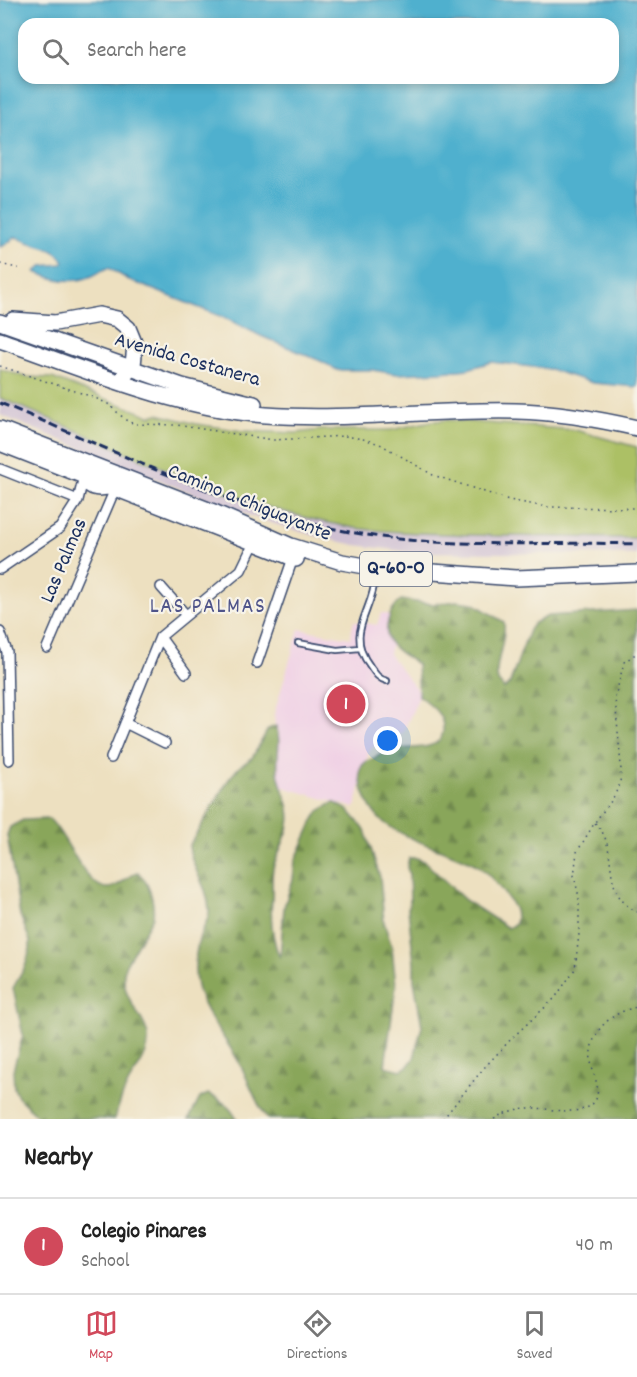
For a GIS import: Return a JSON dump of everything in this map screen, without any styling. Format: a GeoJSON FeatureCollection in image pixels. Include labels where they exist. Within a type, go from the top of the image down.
{"type":"FeatureCollection","features":[{"type":"Feature","properties":{"kind":"main road"},"geometry":{"type":"LineString","coordinates":[[0,320],[48,323],[95,315],[114,318],[123,323],[134,338],[136,354],[131,369],[116,381]]}},
{"type":"Feature","properties":{"kind":"main road","name":"Avenida Costanera"},"geometry":{"type":"LineString","coordinates":[[0,320],[131,369],[240,402],[309,412],[367,415]]}},
{"type":"Feature","properties":{"kind":"main road","name":"Avenida Costanera"},"geometry":{"type":"LineString","coordinates":[[0,340],[116,381],[177,399],[243,412],[302,417],[519,411],[573,416],[637,428]]}},
{"type":"Feature","properties":{"kind":"main road","name":"Camino a Chiguayante"},"geometry":{"type":"LineString","coordinates":[[0,429],[208,509],[291,546],[342,562],[377,568],[516,578],[637,573]]}},
{"type":"Feature","properties":{"kind":"main road","name":"Camino a Chiguayante"},"geometry":{"type":"LineString","coordinates":[[0,443],[86,482],[115,489],[293,558],[342,572],[375,577],[514,587],[566,587],[637,582]]}},
{"type":"Feature","properties":{"kind":"main road"},"geometry":{"type":"LineString","coordinates":[[86,482],[106,470]]}},
{"type":"Feature","properties":{"kind":"street"},"geometry":{"type":"LineString","coordinates":[[0,469],[78,500]]}},
{"type":"Feature","properties":{"kind":"street"},"geometry":{"type":"LineString","coordinates":[[0,569],[60,528],[78,500],[86,482]]}},
{"type":"Feature","properties":{"kind":"street","name":"Las Palmas"},"geometry":{"type":"LineString","coordinates":[[47,648],[115,489]]}},
{"type":"Feature","properties":{"kind":"street"},"geometry":{"type":"LineString","coordinates":[[111,758],[160,637],[241,570],[254,543]]}},
{"type":"Feature","properties":{"kind":"street"},"geometry":{"type":"LineString","coordinates":[[256,663],[293,558]]}},
{"type":"Feature","properties":{"kind":"street"},"geometry":{"type":"LineString","coordinates":[[161,587],[186,615]]}},
{"type":"Feature","properties":{"kind":"street"},"geometry":{"type":"LineString","coordinates":[[0,632],[7,652],[9,760]]}},
{"type":"Feature","properties":{"kind":"street"},"geometry":{"type":"LineString","coordinates":[[160,637],[186,673]]}},
{"type":"Feature","properties":{"kind":"street"},"geometry":{"type":"LineString","coordinates":[[125,723],[165,743]]}},
{"type":"Feature","properties":{"kind":"lane"},"geometry":{"type":"LineString","coordinates":[[375,577],[373,594],[362,622],[359,637],[360,648],[364,659],[377,677],[387,681]]}},
{"type":"Feature","properties":{"kind":"lane"},"geometry":{"type":"LineString","coordinates":[[298,643],[337,650],[360,648]]}},
{"type":"Feature","properties":{"kind":"path"},"geometry":{"type":"LineString","coordinates":[[0,264],[21,269]]}},
{"type":"Feature","properties":{"kind":"path"},"geometry":{"type":"LineString","coordinates":[[0,366],[93,397],[108,404],[126,421],[135,424],[176,425],[274,440],[345,436],[363,439],[380,444],[433,475],[509,500],[546,507],[637,508]]}},
{"type":"Feature","properties":{"kind":"path"},"geometry":{"type":"LineString","coordinates":[[444,1119],[483,1069],[555,998],[575,969],[579,934],[579,897],[574,876],[577,852],[620,784],[621,766],[615,698],[624,662],[637,653]]}},
{"type":"Feature","properties":{"kind":"path"},"geometry":{"type":"LineString","coordinates":[[595,823],[605,837],[615,890],[623,902],[637,912]]}},
{"type":"Feature","properties":{"kind":"path"},"geometry":{"type":"LineString","coordinates":[[495,1119],[521,1108],[562,1112],[578,1110],[591,1105],[598,1091],[591,1061],[592,1046],[597,1033],[611,1017],[624,1010],[637,1007]]}},
{"type":"Feature","properties":{"kind":"shaded area"},"geometry":{"type":"Polygon","coordinates":[[[0,398],[183,477],[268,506],[312,518],[382,531],[487,536],[637,538],[637,555],[411,552],[355,545],[315,536],[261,520],[0,415],[0,398]]]}},
{"type":"Feature","properties":{"kind":"shaded area"},"geometry":{"type":"Polygon","coordinates":[[[381,613],[396,616],[389,654],[420,694],[403,733],[379,741],[369,751],[355,808],[280,786],[274,714],[299,629],[350,638],[354,621],[377,625],[381,613]]]}},
{"type":"Feature","properties":{"kind":"green space"},"geometry":{"type":"Polygon","coordinates":[[[0,369],[26,377],[52,378],[150,416],[158,414],[196,424],[243,431],[297,433],[321,430],[391,430],[432,421],[449,420],[575,430],[637,447],[637,538],[400,532],[355,528],[308,518],[218,490],[174,473],[0,398],[0,369]]]}},
{"type":"Feature","properties":{"kind":"green space"},"geometry":{"type":"Polygon","coordinates":[[[401,600],[432,604],[457,601],[473,603],[504,622],[504,636],[497,675],[498,682],[504,689],[510,683],[529,630],[534,623],[548,616],[637,610],[637,1119],[268,1119],[256,1100],[241,1066],[205,1008],[196,982],[195,964],[199,940],[209,914],[208,902],[189,846],[229,779],[239,767],[252,758],[268,729],[276,726],[279,737],[278,771],[290,818],[288,831],[272,872],[272,923],[277,951],[280,958],[284,907],[293,879],[295,861],[319,811],[334,802],[348,810],[365,830],[380,877],[384,922],[392,948],[396,986],[385,1066],[401,1070],[408,1066],[414,1058],[422,1026],[414,981],[408,909],[410,900],[407,867],[409,858],[417,858],[425,862],[465,900],[508,928],[515,924],[516,915],[513,905],[485,872],[470,861],[396,831],[375,814],[364,792],[360,771],[364,763],[391,750],[429,746],[441,739],[443,732],[439,715],[419,696],[417,664],[396,649],[388,638],[388,620],[401,600]]]}},
{"type":"Feature","properties":{"kind":"green space"},"geometry":{"type":"Polygon","coordinates":[[[49,819],[92,880],[100,886],[109,888],[117,886],[137,872],[145,880],[152,899],[153,917],[125,966],[124,978],[130,999],[148,1034],[147,1049],[126,1088],[115,1119],[40,1119],[18,1097],[14,1088],[13,1070],[23,1035],[13,988],[25,967],[30,941],[20,915],[7,835],[10,827],[23,820],[49,819]]]}},
{"type":"Feature","properties":{"kind":"green space"},"geometry":{"type":"Polygon","coordinates":[[[208,1094],[225,1104],[237,1119],[189,1119],[200,1098],[208,1094]]]}},
{"type":"Feature","properties":{"kind":"water"},"geometry":{"type":"Polygon","coordinates":[[[0,0],[637,0],[637,387],[593,383],[549,369],[491,362],[468,369],[441,372],[397,374],[372,370],[337,370],[225,318],[129,280],[109,268],[71,281],[50,278],[36,272],[42,266],[62,264],[64,262],[56,253],[17,237],[0,247],[0,0]]]}},
{"type":"Feature","properties":{"kind":"railway"},"geometry":{"type":"LineString","coordinates":[[0,403],[216,493],[260,509],[350,532],[385,538],[457,543],[637,544]]}},
{"type":"Feature","properties":{"kind":"place","name":"Colegio Pinares"},"geometry":{"type":"Point","coordinates":[346,704]}},
{"type":"Feature","properties":{"kind":"district","name":"LAS PALMAS"},"geometry":{"type":"Point","coordinates":[208,607]}}]}
